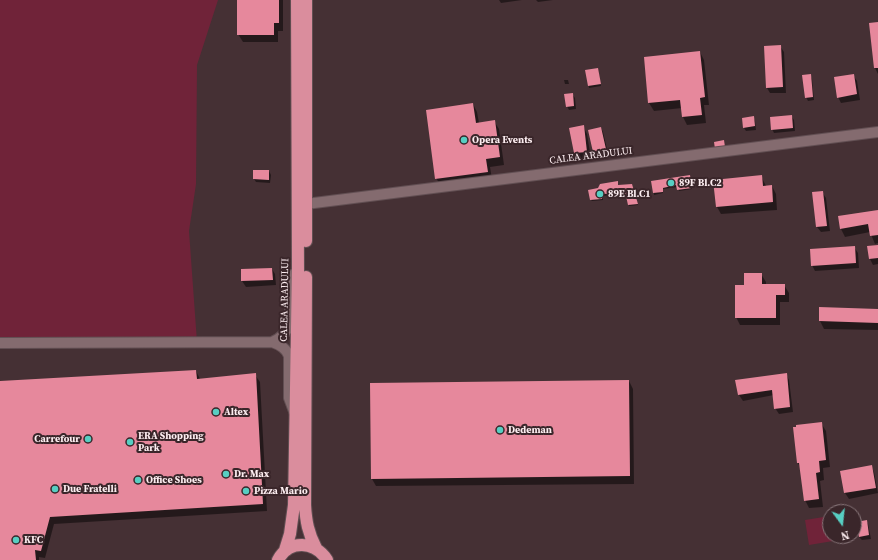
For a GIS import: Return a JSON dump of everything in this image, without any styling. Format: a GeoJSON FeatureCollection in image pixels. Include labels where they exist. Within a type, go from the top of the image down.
{"type":"FeatureCollection","features":[{"type":"Feature","properties":{"kind":"highway","name":"CALEA ARADULUI"},"geometry":{"type":"LineString","coordinates":[[282,555],[290,534],[294,505],[298,270],[297,0]]}},
{"type":"Feature","properties":{"kind":"highway","name":"CALEA ARADULUI"},"geometry":{"type":"LineString","coordinates":[[306,0],[305,505],[309,535],[316,548]]}},
{"type":"Feature","properties":{"kind":"highway","name":"CALEA ARADULUI"},"geometry":{"type":"LineString","coordinates":[[282,555],[292,546],[308,545],[316,548],[324,554],[327,560]]}},
{"type":"Feature","properties":{"kind":"street","name":"CALEA ARADULUI"},"geometry":{"type":"LineString","coordinates":[[306,204],[878,132]]}},
{"type":"Feature","properties":{"kind":"street"},"geometry":{"type":"LineString","coordinates":[[272,342],[280,338],[288,329],[290,324],[290,281],[293,274],[298,270]]}},
{"type":"Feature","properties":{"kind":"street"},"geometry":{"type":"LineString","coordinates":[[0,343],[272,342],[281,345],[287,351],[289,356],[289,398],[290,404],[296,415]]}},
{"type":"Feature","properties":{"kind":"shaded area"},"geometry":{"type":"Polygon","coordinates":[[[0,0],[218,0],[197,65],[196,184],[189,231],[197,342],[0,347],[0,0]]]}},
{"type":"Feature","properties":{"kind":"shaded area"},"geometry":{"type":"Polygon","coordinates":[[[822,517],[822,543],[809,545],[805,520],[822,517]]]}},
{"type":"Feature","properties":{"kind":"building"},"geometry":{"type":"Polygon","coordinates":[[[237,0],[279,0],[279,23],[274,23],[274,35],[237,35],[237,0]]]}},
{"type":"Feature","properties":{"kind":"building"},"geometry":{"type":"Polygon","coordinates":[[[878,22],[878,68],[874,68],[869,23],[878,22]]]}},
{"type":"Feature","properties":{"kind":"building"},"geometry":{"type":"Polygon","coordinates":[[[781,45],[783,87],[766,88],[764,46],[781,45]]]}},
{"type":"Feature","properties":{"kind":"building"},"geometry":{"type":"Polygon","coordinates":[[[700,51],[705,97],[700,98],[702,115],[682,117],[680,100],[648,103],[644,57],[700,51]]]}},
{"type":"Feature","properties":{"kind":"building"},"geometry":{"type":"Polygon","coordinates":[[[598,68],[601,84],[588,86],[585,70],[598,68]]]}},
{"type":"Feature","properties":{"kind":"building"},"geometry":{"type":"Polygon","coordinates":[[[811,74],[813,97],[805,98],[802,75],[811,74]]]}},
{"type":"Feature","properties":{"kind":"building"},"geometry":{"type":"Polygon","coordinates":[[[854,74],[857,94],[837,98],[834,77],[854,74]]]}},
{"type":"Feature","properties":{"kind":"building"},"geometry":{"type":"Polygon","coordinates":[[[573,93],[574,106],[566,107],[564,94],[573,93]]]}},
{"type":"Feature","properties":{"kind":"building","name":"Opera Events"},"geometry":{"type":"Polygon","coordinates":[[[473,103],[476,123],[495,120],[500,157],[486,159],[488,172],[435,179],[426,110],[473,103]]]}},
{"type":"Feature","properties":{"kind":"building"},"geometry":{"type":"Polygon","coordinates":[[[792,115],[793,128],[771,130],[770,117],[792,115]]]}},
{"type":"Feature","properties":{"kind":"building"},"geometry":{"type":"Polygon","coordinates":[[[754,116],[755,126],[743,128],[742,118],[754,116]]]}},
{"type":"Feature","properties":{"kind":"building"},"geometry":{"type":"Polygon","coordinates":[[[584,125],[587,152],[574,153],[569,128],[584,125]]]}},
{"type":"Feature","properties":{"kind":"building"},"geometry":{"type":"Polygon","coordinates":[[[601,127],[606,149],[593,152],[588,130],[601,127]]]}},
{"type":"Feature","properties":{"kind":"building"},"geometry":{"type":"Polygon","coordinates":[[[724,140],[725,147],[715,149],[714,142],[724,140]]]}},
{"type":"Feature","properties":{"kind":"building"},"geometry":{"type":"Polygon","coordinates":[[[253,170],[269,170],[269,180],[253,179],[253,170]]]}},
{"type":"Feature","properties":{"kind":"building","name":"89F Bl.C2"},"geometry":{"type":"Polygon","coordinates":[[[690,175],[692,188],[677,190],[676,185],[663,188],[663,192],[653,193],[651,181],[690,175]]]}},
{"type":"Feature","properties":{"kind":"building"},"geometry":{"type":"Polygon","coordinates":[[[762,175],[763,186],[772,185],[773,202],[716,207],[713,180],[762,175]]]}},
{"type":"Feature","properties":{"kind":"building","name":"89E Bl.C1"},"geometry":{"type":"Polygon","coordinates":[[[618,181],[618,185],[632,184],[638,204],[628,205],[626,196],[620,196],[619,193],[603,194],[602,199],[590,200],[588,190],[598,188],[600,184],[618,181]]]}},
{"type":"Feature","properties":{"kind":"building"},"geometry":{"type":"Polygon","coordinates":[[[823,191],[827,226],[816,227],[812,192],[823,191]]]}},
{"type":"Feature","properties":{"kind":"building"},"geometry":{"type":"Polygon","coordinates":[[[878,210],[878,235],[870,236],[868,224],[840,229],[838,216],[878,210]]]}},
{"type":"Feature","properties":{"kind":"building"},"geometry":{"type":"Polygon","coordinates":[[[878,245],[878,258],[869,259],[867,246],[878,245]]]}},
{"type":"Feature","properties":{"kind":"building"},"geometry":{"type":"Polygon","coordinates":[[[855,246],[856,263],[811,266],[810,249],[855,246]]]}},
{"type":"Feature","properties":{"kind":"building"},"geometry":{"type":"Polygon","coordinates":[[[272,268],[273,280],[241,281],[241,269],[272,268]]]}},
{"type":"Feature","properties":{"kind":"building"},"geometry":{"type":"Polygon","coordinates":[[[744,273],[762,273],[762,284],[785,284],[785,295],[776,295],[776,318],[735,318],[735,285],[744,285],[744,273]]]}},
{"type":"Feature","properties":{"kind":"building"},"geometry":{"type":"Polygon","coordinates":[[[819,307],[878,309],[878,323],[819,321],[819,307]]]}},
{"type":"Feature","properties":{"kind":"building","name":"ERA Shopping Park"},"geometry":{"type":"Polygon","coordinates":[[[196,370],[197,379],[256,373],[263,504],[50,517],[41,551],[35,550],[36,560],[0,560],[0,381],[196,370]]]}},
{"type":"Feature","properties":{"kind":"building"},"geometry":{"type":"Polygon","coordinates":[[[787,373],[790,407],[774,409],[772,390],[738,395],[735,380],[787,373]]]}},
{"type":"Feature","properties":{"kind":"building","name":"Dedeman"},"geometry":{"type":"Polygon","coordinates":[[[629,380],[630,476],[371,479],[370,383],[629,380]]]}},
{"type":"Feature","properties":{"kind":"building"},"geometry":{"type":"Polygon","coordinates":[[[822,422],[826,460],[819,461],[820,472],[816,473],[819,499],[804,501],[799,463],[797,463],[793,427],[796,427],[796,425],[822,422]]]}},
{"type":"Feature","properties":{"kind":"building"},"geometry":{"type":"Polygon","coordinates":[[[872,465],[876,488],[844,493],[840,471],[872,465]]]}},
{"type":"Feature","properties":{"kind":"building"},"geometry":{"type":"Polygon","coordinates":[[[867,520],[869,535],[862,536],[862,521],[867,520]]]}},
{"type":"Feature","properties":{"kind":"place","name":"Opera Events"},"geometry":{"type":"Point","coordinates":[464,140]}},
{"type":"Feature","properties":{"kind":"place","name":"89F Bl.C2"},"geometry":{"type":"Point","coordinates":[671,183]}},
{"type":"Feature","properties":{"kind":"place","name":"89E Bl.C1"},"geometry":{"type":"Point","coordinates":[600,194]}},
{"type":"Feature","properties":{"kind":"place","name":"Altex"},"geometry":{"type":"Point","coordinates":[216,412]}},
{"type":"Feature","properties":{"kind":"place","name":"Dedeman"},"geometry":{"type":"Point","coordinates":[500,430]}},
{"type":"Feature","properties":{"kind":"place","name":"Carrefour"},"geometry":{"type":"Point","coordinates":[88,439]}},
{"type":"Feature","properties":{"kind":"place","name":"ERA Shopping Park"},"geometry":{"type":"Point","coordinates":[130,442]}},
{"type":"Feature","properties":{"kind":"place","name":"Dr. Max"},"geometry":{"type":"Point","coordinates":[226,474]}},
{"type":"Feature","properties":{"kind":"place","name":"Office Shoes"},"geometry":{"type":"Point","coordinates":[138,480]}},
{"type":"Feature","properties":{"kind":"place","name":"Due Fratelli"},"geometry":{"type":"Point","coordinates":[55,489]}},
{"type":"Feature","properties":{"kind":"place","name":"Pizza Mario"},"geometry":{"type":"Point","coordinates":[246,491]}},
{"type":"Feature","properties":{"kind":"place","name":"KFC"},"geometry":{"type":"Point","coordinates":[16,540]}}]}
